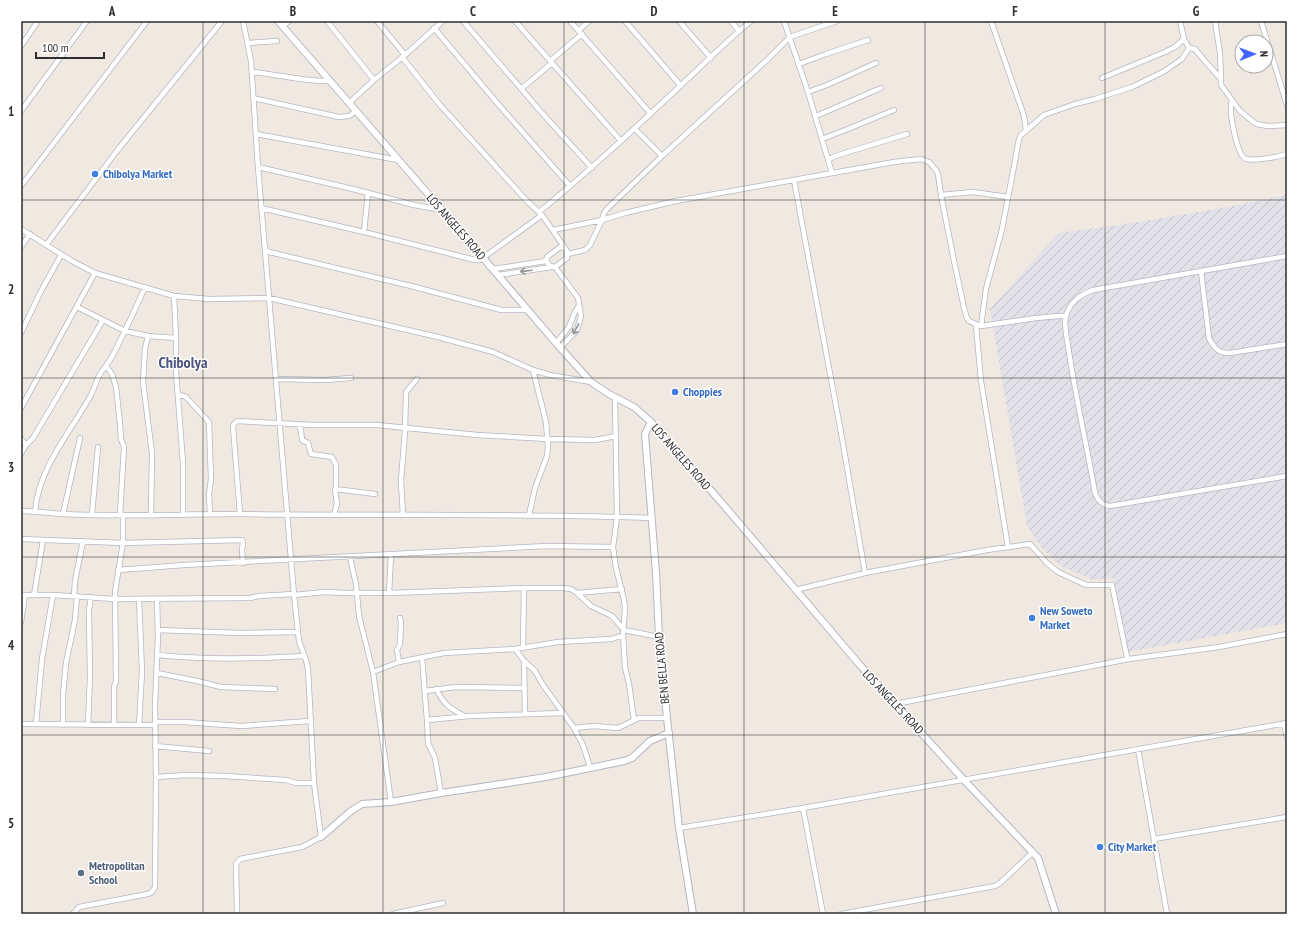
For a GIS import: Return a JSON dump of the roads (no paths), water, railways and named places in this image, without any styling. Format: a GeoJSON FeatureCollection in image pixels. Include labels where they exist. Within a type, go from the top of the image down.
{"type":"FeatureCollection","features":[{"type":"Feature","properties":{"kind":"main road","name":"LOS ANGELES ROAD"},"geometry":{"type":"LineString","coordinates":[[278,21],[591,382],[615,398],[634,407],[651,422],[858,664],[1033,852],[1039,860],[1056,914]]}},
{"type":"Feature","properties":{"kind":"main road","name":"BEN BELLA ROAD"},"geometry":{"type":"LineString","coordinates":[[651,422],[646,429],[645,434],[652,518],[659,637],[679,828],[693,914]]}},
{"type":"Feature","properties":{"kind":"main road"},"geometry":{"type":"LineString","coordinates":[[321,837],[358,806],[367,803],[391,802],[546,777],[624,761],[632,758],[650,741],[668,733]]}},
{"type":"Feature","properties":{"kind":"street"},"geometry":{"type":"LineString","coordinates":[[21,46],[38,21]]}},
{"type":"Feature","properties":{"kind":"street"},"geometry":{"type":"LineString","coordinates":[[21,111],[87,21]]}},
{"type":"Feature","properties":{"kind":"street"},"geometry":{"type":"LineString","coordinates":[[21,186],[147,21]]}},
{"type":"Feature","properties":{"kind":"street"},"geometry":{"type":"LineString","coordinates":[[46,246],[116,152],[222,21]]}},
{"type":"Feature","properties":{"kind":"street"},"geometry":{"type":"LineString","coordinates":[[237,914],[237,861],[240,859],[302,847],[321,837],[314,783],[308,669],[299,641],[294,594],[258,167],[252,72],[248,42],[243,21]]}},
{"type":"Feature","properties":{"kind":"street"},"geometry":{"type":"LineString","coordinates":[[283,26],[288,21]]}},
{"type":"Feature","properties":{"kind":"street"},"geometry":{"type":"LineString","coordinates":[[327,21],[374,80]]}},
{"type":"Feature","properties":{"kind":"street"},"geometry":{"type":"LineString","coordinates":[[377,21],[454,120],[526,200],[541,214],[559,239],[562,248],[568,254]]}},
{"type":"Feature","properties":{"kind":"street"},"geometry":{"type":"LineString","coordinates":[[349,104],[374,80],[443,21]]}},
{"type":"Feature","properties":{"kind":"street"},"geometry":{"type":"LineString","coordinates":[[463,21],[521,89],[592,168]]}},
{"type":"Feature","properties":{"kind":"street"},"geometry":{"type":"LineString","coordinates":[[515,21],[621,141]]}},
{"type":"Feature","properties":{"kind":"street"},"geometry":{"type":"LineString","coordinates":[[570,21],[651,114]]}},
{"type":"Feature","properties":{"kind":"street"},"geometry":{"type":"LineString","coordinates":[[521,89],[551,62],[589,21]]}},
{"type":"Feature","properties":{"kind":"street"},"geometry":{"type":"LineString","coordinates":[[625,21],[681,86]]}},
{"type":"Feature","properties":{"kind":"street"},"geometry":{"type":"LineString","coordinates":[[679,21],[711,58]]}},
{"type":"Feature","properties":{"kind":"street"},"geometry":{"type":"LineString","coordinates":[[731,21],[739,31]]}},
{"type":"Feature","properties":{"kind":"street"},"geometry":{"type":"LineString","coordinates":[[262,208],[469,259],[480,260],[541,214],[751,21]]}},
{"type":"Feature","properties":{"kind":"street"},"geometry":{"type":"LineString","coordinates":[[784,21],[816,116],[832,173]]}},
{"type":"Feature","properties":{"kind":"street"},"geometry":{"type":"LineString","coordinates":[[498,275],[555,267],[567,258],[568,254],[584,250],[590,245],[607,209],[790,37],[837,21]]}},
{"type":"Feature","properties":{"kind":"street"},"geometry":{"type":"LineString","coordinates":[[990,21],[1024,116],[1026,131]]}},
{"type":"Feature","properties":{"kind":"street"},"geometry":{"type":"LineString","coordinates":[[1180,21],[1184,39],[1190,48],[1195,49],[1221,78]]}},
{"type":"Feature","properties":{"kind":"street"},"geometry":{"type":"LineString","coordinates":[[1215,21],[1220,53],[1221,85],[1240,111],[1256,124],[1268,126],[1287,125]]}},
{"type":"Feature","properties":{"kind":"street"},"geometry":{"type":"LineString","coordinates":[[1261,21],[1287,105]]}},
{"type":"Feature","properties":{"kind":"street"},"geometry":{"type":"LineString","coordinates":[[434,28],[570,186]]}},
{"type":"Feature","properties":{"kind":"street"},"geometry":{"type":"LineString","coordinates":[[1102,78],[1165,52],[1184,39]]}},
{"type":"Feature","properties":{"kind":"street"},"geometry":{"type":"LineString","coordinates":[[799,64],[868,40]]}},
{"type":"Feature","properties":{"kind":"street"},"geometry":{"type":"LineString","coordinates":[[248,42],[277,42]]}},
{"type":"Feature","properties":{"kind":"street"},"geometry":{"type":"LineString","coordinates":[[982,326],[986,289],[997,250],[1019,139],[1044,116],[1075,104],[1125,90],[1158,75],[1182,58],[1190,48]]}},
{"type":"Feature","properties":{"kind":"street"},"geometry":{"type":"LineString","coordinates":[[808,92],[876,63]]}},
{"type":"Feature","properties":{"kind":"street"},"geometry":{"type":"LineString","coordinates":[[252,72],[266,73],[308,81],[330,81]]}},
{"type":"Feature","properties":{"kind":"street"},"geometry":{"type":"LineString","coordinates":[[816,116],[881,88]]}},
{"type":"Feature","properties":{"kind":"street"},"geometry":{"type":"LineString","coordinates":[[253,98],[339,117],[349,116],[356,111]]}},
{"type":"Feature","properties":{"kind":"street"},"geometry":{"type":"LineString","coordinates":[[1232,100],[1231,106],[1234,134],[1244,157],[1247,159],[1256,159],[1287,154]]}},
{"type":"Feature","properties":{"kind":"street"},"geometry":{"type":"LineString","coordinates":[[822,139],[894,110]]}},
{"type":"Feature","properties":{"kind":"street"},"geometry":{"type":"LineString","coordinates":[[635,129],[662,156]]}},
{"type":"Feature","properties":{"kind":"street"},"geometry":{"type":"LineString","coordinates":[[256,134],[398,160]]}},
{"type":"Feature","properties":{"kind":"street"},"geometry":{"type":"LineString","coordinates":[[828,160],[835,156],[907,134]]}},
{"type":"Feature","properties":{"kind":"street"},"geometry":{"type":"LineString","coordinates":[[553,230],[602,220],[676,201],[832,173],[921,159],[929,162],[938,174],[953,256],[967,318],[976,325],[982,326],[1036,318],[1066,316]]}},
{"type":"Feature","properties":{"kind":"street"},"geometry":{"type":"LineString","coordinates":[[258,167],[414,205],[442,210]]}},
{"type":"Feature","properties":{"kind":"street"},"geometry":{"type":"LineString","coordinates":[[794,180],[842,438],[865,573]]}},
{"type":"Feature","properties":{"kind":"street"},"geometry":{"type":"LineString","coordinates":[[941,195],[972,192],[1008,197]]}},
{"type":"Feature","properties":{"kind":"street"},"geometry":{"type":"LineString","coordinates":[[364,232],[368,193]]}},
{"type":"Feature","properties":{"kind":"street"},"geometry":{"type":"LineString","coordinates":[[21,229],[61,255],[95,273],[174,296],[209,299],[269,298],[445,339],[493,352],[533,370],[564,378],[591,382]]}},
{"type":"Feature","properties":{"kind":"street"},"geometry":{"type":"LineString","coordinates":[[21,248],[30,234]]}},
{"type":"Feature","properties":{"kind":"street"},"geometry":{"type":"LineString","coordinates":[[546,261],[547,257],[562,248]]}},
{"type":"Feature","properties":{"kind":"street"},"geometry":{"type":"LineString","coordinates":[[265,251],[418,287],[501,310],[527,310]]}},
{"type":"Feature","properties":{"kind":"street"},"geometry":{"type":"LineString","coordinates":[[21,333],[40,293],[61,255]]}},
{"type":"Feature","properties":{"kind":"street"},"geometry":{"type":"LineString","coordinates":[[1287,256],[1093,290],[1075,300],[1066,316],[1066,327],[1073,374],[1095,493],[1097,499],[1101,503],[1110,506],[1287,476]]}},
{"type":"Feature","properties":{"kind":"street"},"geometry":{"type":"LineString","coordinates":[[546,261],[548,265],[555,267],[578,298],[581,316],[577,330],[558,345]]}},
{"type":"Feature","properties":{"kind":"street"},"geometry":{"type":"LineString","coordinates":[[493,269],[546,261]]}},
{"type":"Feature","properties":{"kind":"street"},"geometry":{"type":"LineString","coordinates":[[1201,271],[1209,338],[1213,346],[1218,351],[1230,353],[1287,344]]}},
{"type":"Feature","properties":{"kind":"street"},"geometry":{"type":"LineString","coordinates":[[21,408],[95,273]]}},
{"type":"Feature","properties":{"kind":"street"},"geometry":{"type":"LineString","coordinates":[[35,511],[38,492],[48,466],[91,394],[99,376],[125,331],[145,287]]}},
{"type":"Feature","properties":{"kind":"street"},"geometry":{"type":"LineString","coordinates":[[174,296],[183,514]]}},
{"type":"Feature","properties":{"kind":"street"},"geometry":{"type":"LineString","coordinates":[[558,345],[569,327],[579,305]]}},
{"type":"Feature","properties":{"kind":"street"},"geometry":{"type":"LineString","coordinates":[[77,307],[125,331],[148,336],[176,338]]}},
{"type":"Feature","properties":{"kind":"street"},"geometry":{"type":"LineString","coordinates":[[21,454],[34,438],[103,320]]}},
{"type":"Feature","properties":{"kind":"street"},"geometry":{"type":"LineString","coordinates":[[976,325],[981,381],[1008,547]]}},
{"type":"Feature","properties":{"kind":"street"},"geometry":{"type":"LineString","coordinates":[[148,336],[145,349],[143,382],[152,453],[151,514]]}},
{"type":"Feature","properties":{"kind":"street"},"geometry":{"type":"LineString","coordinates":[[106,366],[112,374],[116,387],[121,439],[124,447],[122,515],[124,543],[115,585],[116,681],[114,687],[114,725]]}},
{"type":"Feature","properties":{"kind":"street"},"geometry":{"type":"LineString","coordinates":[[529,515],[535,488],[547,456],[548,439],[544,411],[533,370]]}},
{"type":"Feature","properties":{"kind":"street"},"geometry":{"type":"LineString","coordinates":[[276,379],[325,380],[351,378]]}},
{"type":"Feature","properties":{"kind":"street"},"geometry":{"type":"LineString","coordinates":[[403,516],[400,481],[405,427],[406,392],[416,378]]}},
{"type":"Feature","properties":{"kind":"street"},"geometry":{"type":"LineString","coordinates":[[178,394],[186,397],[209,422],[211,479],[209,495],[210,514]]}},
{"type":"Feature","properties":{"kind":"street"},"geometry":{"type":"LineString","coordinates":[[615,398],[617,517],[613,547],[625,608],[623,635],[625,667],[634,720]]}},
{"type":"Feature","properties":{"kind":"street"},"geometry":{"type":"LineString","coordinates":[[240,514],[234,456],[234,424],[237,421],[355,426],[369,424],[477,435],[548,439],[595,440],[616,436]]}},
{"type":"Feature","properties":{"kind":"street"},"geometry":{"type":"LineString","coordinates":[[298,424],[301,431],[302,440],[308,443],[311,454],[332,457],[336,465],[335,489],[337,504],[334,515]]}},
{"type":"Feature","properties":{"kind":"street"},"geometry":{"type":"LineString","coordinates":[[63,514],[80,438]]}},
{"type":"Feature","properties":{"kind":"street"},"geometry":{"type":"LineString","coordinates":[[21,440],[26,446]]}},
{"type":"Feature","properties":{"kind":"street"},"geometry":{"type":"LineString","coordinates":[[92,514],[98,447]]}},
{"type":"Feature","properties":{"kind":"street"},"geometry":{"type":"LineString","coordinates":[[336,488],[375,494]]}},
{"type":"Feature","properties":{"kind":"street"},"geometry":{"type":"LineString","coordinates":[[21,511],[63,514],[122,515],[529,515],[652,518]]}},
{"type":"Feature","properties":{"kind":"street"},"geometry":{"type":"LineString","coordinates":[[21,538],[124,543],[242,540],[243,562]]}},
{"type":"Feature","properties":{"kind":"street"},"geometry":{"type":"LineString","coordinates":[[34,595],[43,540]]}},
{"type":"Feature","properties":{"kind":"street"},"geometry":{"type":"LineString","coordinates":[[63,725],[66,663],[75,620],[75,581],[83,541]]}},
{"type":"Feature","properties":{"kind":"street"},"geometry":{"type":"LineString","coordinates":[[795,590],[865,573],[1030,544],[1047,563],[1058,572],[1086,585],[1112,585],[1127,657],[1129,659]]}},
{"type":"Feature","properties":{"kind":"street"},"geometry":{"type":"LineString","coordinates":[[118,570],[184,565],[546,546],[613,547]]}},
{"type":"Feature","properties":{"kind":"street"},"geometry":{"type":"LineString","coordinates":[[389,593],[391,555]]}},
{"type":"Feature","properties":{"kind":"street"},"geometry":{"type":"LineString","coordinates":[[350,556],[360,623],[373,672],[391,802]]}},
{"type":"Feature","properties":{"kind":"street"},"geometry":{"type":"LineString","coordinates":[[523,648],[524,588]]}},
{"type":"Feature","properties":{"kind":"street"},"geometry":{"type":"LineString","coordinates":[[21,622],[23,595],[53,595],[115,599],[250,598],[259,596],[325,592],[389,593],[562,588],[571,589],[591,606],[612,616],[624,630],[659,637]]}},
{"type":"Feature","properties":{"kind":"street"},"geometry":{"type":"LineString","coordinates":[[577,593],[622,589]]}},
{"type":"Feature","properties":{"kind":"street"},"geometry":{"type":"LineString","coordinates":[[36,724],[42,659],[53,595]]}},
{"type":"Feature","properties":{"kind":"street"},"geometry":{"type":"LineString","coordinates":[[88,725],[90,669],[89,610],[91,597]]}},
{"type":"Feature","properties":{"kind":"street"},"geometry":{"type":"LineString","coordinates":[[72,914],[79,907],[148,894],[154,890],[155,887],[155,705],[158,630],[157,598]]}},
{"type":"Feature","properties":{"kind":"street"},"geometry":{"type":"LineString","coordinates":[[139,725],[142,671],[140,599]]}},
{"type":"Feature","properties":{"kind":"street"},"geometry":{"type":"LineString","coordinates":[[399,662],[397,650],[400,644],[402,622],[400,618]]}},
{"type":"Feature","properties":{"kind":"street"},"geometry":{"type":"LineString","coordinates":[[158,630],[241,633],[298,632]]}},
{"type":"Feature","properties":{"kind":"street"},"geometry":{"type":"LineString","coordinates":[[895,704],[1129,659],[1219,647],[1287,634]]}},
{"type":"Feature","properties":{"kind":"street"},"geometry":{"type":"LineString","coordinates":[[373,672],[399,662],[444,653],[515,649],[558,642],[612,639],[623,635]]}},
{"type":"Feature","properties":{"kind":"street"},"geometry":{"type":"LineString","coordinates":[[515,649],[524,661],[535,671],[543,685],[574,728],[583,745],[590,767]]}},
{"type":"Feature","properties":{"kind":"street"},"geometry":{"type":"LineString","coordinates":[[157,655],[189,658],[259,658],[304,656]]}},
{"type":"Feature","properties":{"kind":"street"},"geometry":{"type":"LineString","coordinates":[[422,657],[428,743],[435,758],[441,793]]}},
{"type":"Feature","properties":{"kind":"street"},"geometry":{"type":"LineString","coordinates":[[524,661],[525,714]]}},
{"type":"Feature","properties":{"kind":"street"},"geometry":{"type":"LineString","coordinates":[[157,673],[197,680],[221,687],[275,689]]}},
{"type":"Feature","properties":{"kind":"street"},"geometry":{"type":"LineString","coordinates":[[425,691],[456,687],[524,688]]}},
{"type":"Feature","properties":{"kind":"street"},"geometry":{"type":"LineString","coordinates":[[436,689],[442,701],[447,706],[465,716]]}},
{"type":"Feature","properties":{"kind":"street"},"geometry":{"type":"LineString","coordinates":[[427,720],[465,716],[564,713]]}},
{"type":"Feature","properties":{"kind":"street"},"geometry":{"type":"LineString","coordinates":[[574,728],[594,726],[618,728],[639,718],[667,718]]}},
{"type":"Feature","properties":{"kind":"street"},"geometry":{"type":"LineString","coordinates":[[21,724],[139,725],[184,722],[241,726],[310,721]]}},
{"type":"Feature","properties":{"kind":"street"},"geometry":{"type":"LineString","coordinates":[[679,828],[803,808],[1286,723],[1287,738]]}},
{"type":"Feature","properties":{"kind":"street"},"geometry":{"type":"LineString","coordinates":[[155,746],[209,751]]}},
{"type":"Feature","properties":{"kind":"street"},"geometry":{"type":"LineString","coordinates":[[1138,749],[1167,914]]}},
{"type":"Feature","properties":{"kind":"street"},"geometry":{"type":"LineString","coordinates":[[156,778],[187,775],[225,776],[271,778],[289,780],[296,783],[314,783]]}},
{"type":"Feature","properties":{"kind":"street"},"geometry":{"type":"LineString","coordinates":[[803,808],[823,914]]}},
{"type":"Feature","properties":{"kind":"street"},"geometry":{"type":"LineString","coordinates":[[1154,839],[1287,817]]}},
{"type":"Feature","properties":{"kind":"street"},"geometry":{"type":"LineString","coordinates":[[841,914],[995,886],[1033,852]]}},
{"type":"Feature","properties":{"kind":"street"},"geometry":{"type":"LineString","coordinates":[[393,914],[443,903]]}},
{"type":"Feature","properties":{"kind":"place","name":"Chibolya Market"},"geometry":{"type":"Point","coordinates":[95,174]}},
{"type":"Feature","properties":{"kind":"place","name":"Choppies"},"geometry":{"type":"Point","coordinates":[675,392]}},
{"type":"Feature","properties":{"kind":"place","name":"New Soweto Market"},"geometry":{"type":"Point","coordinates":[1032,618]}},
{"type":"Feature","properties":{"kind":"place","name":"City Market"},"geometry":{"type":"Point","coordinates":[1100,847]}},
{"type":"Feature","properties":{"kind":"place","name":"Metropolitan School"},"geometry":{"type":"Point","coordinates":[81,873]}},
{"type":"Feature","properties":{"kind":"district","name":"Chibolya"},"geometry":{"type":"Point","coordinates":[183,362]}}]}
